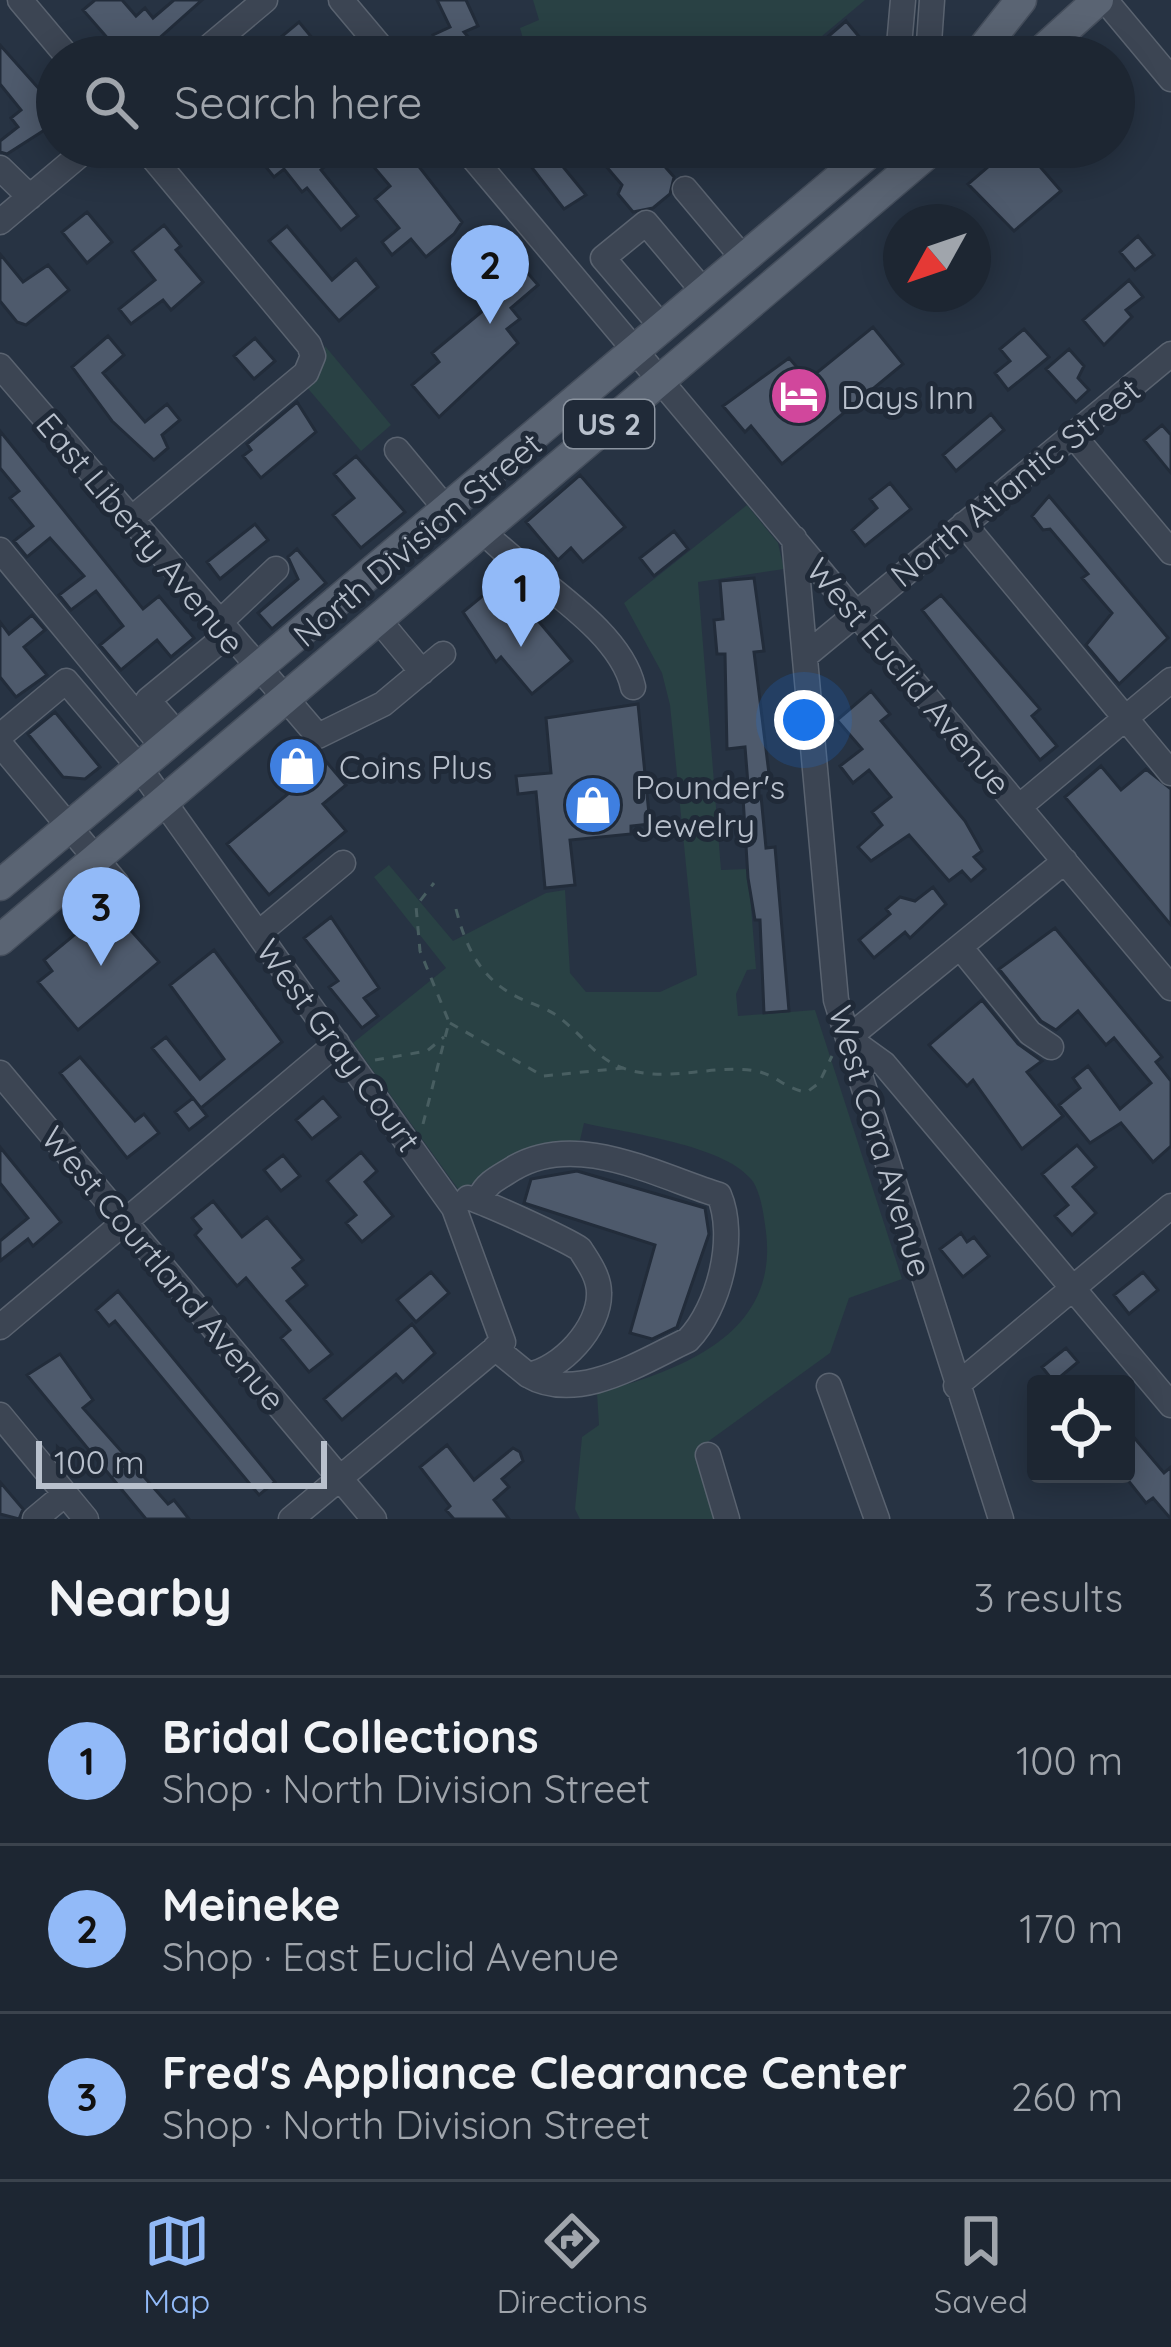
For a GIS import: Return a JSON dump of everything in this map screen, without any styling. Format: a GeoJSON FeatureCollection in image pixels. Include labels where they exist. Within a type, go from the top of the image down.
{"type":"FeatureCollection","features":[{"type":"Feature","properties":{"kind":"main road"},"geometry":{"type":"LineString","coordinates":[[1059,36],[1101,0]]}},
{"type":"Feature","properties":{"kind":"main road"},"geometry":{"type":"LineString","coordinates":[[989,36],[1008,6]]}},
{"type":"Feature","properties":{"kind":"main road","name":"North Division Street"},"geometry":{"type":"LineString","coordinates":[[0,940],[483,531],[648,365],[662,327],[851,168]]}},
{"type":"Feature","properties":{"kind":"main road","name":"North Division Street"},"geometry":{"type":"LineString","coordinates":[[0,885],[446,509],[648,365],[906,168]]}},
{"type":"Feature","properties":{"kind":"street"},"geometry":{"type":"LineString","coordinates":[[20,0],[50,36]]}},
{"type":"Feature","properties":{"kind":"street"},"geometry":{"type":"LineString","coordinates":[[221,36],[265,0]]}},
{"type":"Feature","properties":{"kind":"street"},"geometry":{"type":"LineString","coordinates":[[341,0],[371,36]]}},
{"type":"Feature","properties":{"kind":"street"},"geometry":{"type":"LineString","coordinates":[[900,36],[904,0]]}},
{"type":"Feature","properties":{"kind":"street"},"geometry":{"type":"LineString","coordinates":[[929,36],[932,0]]}},
{"type":"Feature","properties":{"kind":"street"},"geometry":{"type":"LineString","coordinates":[[1101,0],[1133,36]]}},
{"type":"Feature","properties":{"kind":"street"},"geometry":{"type":"LineString","coordinates":[[1135,38],[1171,79]]}},
{"type":"Feature","properties":{"kind":"street"},"geometry":{"type":"LineString","coordinates":[[0,168],[30,197]]}},
{"type":"Feature","properties":{"kind":"street"},"geometry":{"type":"LineString","coordinates":[[0,222],[64,168]]}},
{"type":"Feature","properties":{"kind":"street"},"geometry":{"type":"LineString","coordinates":[[130,520],[306,373],[313,356],[309,344],[162,168]]}},
{"type":"Feature","properties":{"kind":"street","name":"West Euclid Avenue"},"geometry":{"type":"LineString","coordinates":[[482,168],[1171,988]]}},
{"type":"Feature","properties":{"kind":"street"},"geometry":{"type":"LineString","coordinates":[[685,189],[743,258]]}},
{"type":"Feature","properties":{"kind":"street"},"geometry":{"type":"LineString","coordinates":[[662,327],[604,258],[646,223],[704,292]]}},
{"type":"Feature","properties":{"kind":"street","name":"North Atlantic Street"},"geometry":{"type":"LineString","coordinates":[[805,656],[1171,354]]}},
{"type":"Feature","properties":{"kind":"street","name":"East Liberty Avenue"},"geometry":{"type":"LineString","coordinates":[[0,366],[282,700],[318,736],[382,704],[422,672]]}},
{"type":"Feature","properties":{"kind":"street"},"geometry":{"type":"LineString","coordinates":[[1073,435],[1171,552]]}},
{"type":"Feature","properties":{"kind":"street"},"geometry":{"type":"LineString","coordinates":[[397,450],[446,509]]}},
{"type":"Feature","properties":{"kind":"street"},"geometry":{"type":"LineString","coordinates":[[964,524],[1171,773]]}},
{"type":"Feature","properties":{"kind":"street"},"geometry":{"type":"LineString","coordinates":[[483,531],[516,566],[582,617],[629,668],[633,687]]}},
{"type":"Feature","properties":{"kind":"street","name":"West Cora Avenue"},"geometry":{"type":"LineString","coordinates":[[794,538],[841,1047],[1001,1519]]}},
{"type":"Feature","properties":{"kind":"street"},"geometry":{"type":"LineString","coordinates":[[0,550],[160,750]]}},
{"type":"Feature","properties":{"kind":"street"},"geometry":{"type":"LineString","coordinates":[[160,750],[148,700],[276,569]]}},
{"type":"Feature","properties":{"kind":"street"},"geometry":{"type":"LineString","coordinates":[[378,619],[422,672],[443,654]]}},
{"type":"Feature","properties":{"kind":"street"},"geometry":{"type":"LineString","coordinates":[[1019,807],[1171,680]]}},
{"type":"Feature","properties":{"kind":"street"},"geometry":{"type":"LineString","coordinates":[[117,884],[0,740],[67,681],[160,750]]}},
{"type":"Feature","properties":{"kind":"street","name":"West Gray Court"},"geometry":{"type":"LineString","coordinates":[[160,750],[164,800],[454,1208],[499,1345]]}},
{"type":"Feature","properties":{"kind":"street"},"geometry":{"type":"LineString","coordinates":[[1066,861],[841,1047],[884,1064],[1171,1405]]}},
{"type":"Feature","properties":{"kind":"street"},"geometry":{"type":"LineString","coordinates":[[259,934],[343,863]]}},
{"type":"Feature","properties":{"kind":"street"},"geometry":{"type":"LineString","coordinates":[[960,947],[1030,1033],[1051,1047]]}},
{"type":"Feature","properties":{"kind":"street"},"geometry":{"type":"LineString","coordinates":[[0,1327],[125,1222],[344,1052]]}},
{"type":"Feature","properties":{"kind":"street","name":"West Courtland Avenue"},"geometry":{"type":"LineString","coordinates":[[0,1073],[374,1519]]}},
{"type":"Feature","properties":{"kind":"street"},"geometry":{"type":"LineString","coordinates":[[291,1519],[499,1345],[528,1375],[546,1385],[589,1382],[688,1340],[698,1329],[718,1280],[727,1231],[719,1196],[572,1149],[537,1154],[486,1185],[480,1197],[454,1208]]}},
{"type":"Feature","properties":{"kind":"street"},"geometry":{"type":"LineString","coordinates":[[480,1197],[527,1226],[580,1249],[596,1276],[596,1314],[578,1343],[544,1372],[528,1375]]}},
{"type":"Feature","properties":{"kind":"street"},"geometry":{"type":"LineString","coordinates":[[956,1386],[1171,1206]]}},
{"type":"Feature","properties":{"kind":"street"},"geometry":{"type":"LineString","coordinates":[[830,1386],[877,1519]]}},
{"type":"Feature","properties":{"kind":"street"},"geometry":{"type":"LineString","coordinates":[[0,1415],[86,1519]]}},
{"type":"Feature","properties":{"kind":"street"},"geometry":{"type":"LineString","coordinates":[[708,1455],[727,1519]]}},
{"type":"Feature","properties":{"kind":"street"},"geometry":{"type":"LineString","coordinates":[[35,1519],[65,1494]]}},
{"type":"Feature","properties":{"kind":"path"},"geometry":{"type":"LineString","coordinates":[[416,1154],[448,1022],[440,987],[420,951],[416,906],[434,883]]}},
{"type":"Feature","properties":{"kind":"path"},"geometry":{"type":"LineString","coordinates":[[456,909],[466,947],[484,971],[511,994],[563,1020],[590,1052],[626,1068],[652,1074],[754,1070],[791,1090],[807,1092],[819,1083],[841,1047]]}},
{"type":"Feature","properties":{"kind":"path"},"geometry":{"type":"LineString","coordinates":[[448,1022],[543,1076],[626,1068]]}},
{"type":"Feature","properties":{"kind":"path"},"geometry":{"type":"LineString","coordinates":[[344,1052],[400,1059],[427,1051],[445,1036]]}},
{"type":"Feature","properties":{"kind":"green space"},"geometry":{"type":"Polygon","coordinates":[[[533,0],[865,0],[822,36],[522,36],[520,28],[539,20],[533,0]]]}},
{"type":"Feature","properties":{"kind":"green space"},"geometry":{"type":"Polygon","coordinates":[[[325,346],[391,425],[361,451],[305,385],[320,368],[325,346]]]}},
{"type":"Feature","properties":{"kind":"green space"},"geometry":{"type":"Polygon","coordinates":[[[747,505],[778,543],[784,569],[698,582],[721,870],[748,869],[756,969],[747,970],[736,994],[738,1016],[815,1010],[902,1279],[849,1298],[830,1353],[695,1451],[715,1519],[580,1519],[575,1509],[582,1437],[599,1425],[597,1393],[689,1360],[740,1323],[756,1298],[766,1268],[760,1197],[751,1179],[719,1157],[584,1123],[580,1140],[512,1157],[487,1178],[458,1189],[353,1043],[446,968],[374,877],[389,865],[453,941],[546,893],[565,890],[570,973],[586,992],[660,992],[697,975],[670,705],[662,673],[624,603],[747,505]]]}},
{"type":"Feature","properties":{"kind":"building"},"geometry":{"type":"Polygon","coordinates":[[[95,0],[122,0],[136,16],[145,8],[153,18],[174,0],[202,0],[162,36],[106,36],[83,10],[95,0]]]}},
{"type":"Feature","properties":{"kind":"building"},"geometry":{"type":"Polygon","coordinates":[[[437,0],[466,0],[478,26],[464,32],[467,36],[433,36],[450,27],[437,0]]]}},
{"type":"Feature","properties":{"kind":"building"},"geometry":{"type":"Polygon","coordinates":[[[846,21],[858,36],[829,36],[846,21]]]}},
{"type":"Feature","properties":{"kind":"building"},"geometry":{"type":"Polygon","coordinates":[[[299,22],[311,36],[282,36],[299,22]]]}},
{"type":"Feature","properties":{"kind":"building"},"geometry":{"type":"Polygon","coordinates":[[[0,45],[36,85],[36,135],[7,154],[0,152],[0,141],[18,127],[11,118],[21,110],[0,84],[0,45]]]}},
{"type":"Feature","properties":{"kind":"building"},"geometry":{"type":"Polygon","coordinates":[[[267,168],[323,168],[358,216],[341,230],[307,188],[302,192],[284,169],[274,177],[267,168]]]}},
{"type":"Feature","properties":{"kind":"building"},"geometry":{"type":"Polygon","coordinates":[[[375,168],[420,168],[462,222],[426,257],[411,239],[392,255],[382,242],[399,228],[375,199],[390,186],[375,168]]]}},
{"type":"Feature","properties":{"kind":"building"},"geometry":{"type":"Polygon","coordinates":[[[532,168],[564,168],[586,195],[564,209],[532,168]]]}},
{"type":"Feature","properties":{"kind":"building"},"geometry":{"type":"Polygon","coordinates":[[[608,168],[666,168],[674,177],[670,194],[653,208],[633,212],[618,194],[622,185],[608,168]]]}},
{"type":"Feature","properties":{"kind":"building"},"geometry":{"type":"Polygon","coordinates":[[[987,168],[1041,168],[1061,191],[1014,231],[968,184],[987,168]]]}},
{"type":"Feature","properties":{"kind":"building"},"geometry":{"type":"Polygon","coordinates":[[[87,212],[112,242],[87,263],[62,232],[87,212]]]}},
{"type":"Feature","properties":{"kind":"building"},"geometry":{"type":"Polygon","coordinates":[[[164,225],[181,246],[176,250],[203,282],[171,310],[163,300],[131,324],[119,309],[155,280],[132,251],[164,225]]]}},
{"type":"Feature","properties":{"kind":"building"},"geometry":{"type":"Polygon","coordinates":[[[287,226],[332,280],[356,259],[378,287],[339,321],[269,241],[287,226]]]}},
{"type":"Feature","properties":{"kind":"building"},"geometry":{"type":"Polygon","coordinates":[[[1138,236],[1154,255],[1135,270],[1120,252],[1138,236]]]}},
{"type":"Feature","properties":{"kind":"building"},"geometry":{"type":"Polygon","coordinates":[[[501,242],[538,285],[511,308],[520,319],[507,329],[518,343],[439,417],[412,385],[439,362],[432,353],[485,309],[459,278],[501,242]]]}},
{"type":"Feature","properties":{"kind":"building"},"geometry":{"type":"Polygon","coordinates":[[[0,254],[23,282],[48,265],[69,290],[26,325],[17,322],[0,301],[0,254]]]}},
{"type":"Feature","properties":{"kind":"building"},"geometry":{"type":"Polygon","coordinates":[[[1129,280],[1143,297],[1126,310],[1132,317],[1104,345],[1083,320],[1129,280]]]}},
{"type":"Feature","properties":{"kind":"building","name":"Days Inn"},"geometry":{"type":"Polygon","coordinates":[[[873,327],[903,364],[782,464],[751,426],[745,432],[723,406],[789,358],[808,380],[873,327]]]}},
{"type":"Feature","properties":{"kind":"building"},"geometry":{"type":"Polygon","coordinates":[[[1024,329],[1049,357],[1008,390],[995,373],[1010,361],[1000,349],[1024,329]]]}},
{"type":"Feature","properties":{"kind":"building"},"geometry":{"type":"Polygon","coordinates":[[[108,336],[124,355],[103,373],[145,422],[167,404],[180,420],[162,435],[168,448],[154,460],[112,421],[72,367],[108,336]]]}},
{"type":"Feature","properties":{"kind":"building"},"geometry":{"type":"Polygon","coordinates":[[[255,338],[275,361],[254,379],[234,356],[255,338]]]}},
{"type":"Feature","properties":{"kind":"building"},"geometry":{"type":"Polygon","coordinates":[[[1069,349],[1084,366],[1078,378],[1089,390],[1076,402],[1046,369],[1069,349]]]}},
{"type":"Feature","properties":{"kind":"building"},"geometry":{"type":"Polygon","coordinates":[[[297,402],[316,432],[261,478],[243,456],[251,450],[247,444],[297,402]]]}},
{"type":"Feature","properties":{"kind":"building"},"geometry":{"type":"Polygon","coordinates":[[[991,414],[1004,430],[956,471],[943,455],[991,414]]]}},
{"type":"Feature","properties":{"kind":"building"},"geometry":{"type":"Polygon","coordinates":[[[1162,425],[1171,435],[1171,473],[1144,440],[1162,425]]]}},
{"type":"Feature","properties":{"kind":"building"},"geometry":{"type":"Polygon","coordinates":[[[0,431],[143,609],[159,596],[194,638],[171,657],[157,640],[121,670],[100,645],[123,626],[96,591],[71,610],[59,595],[84,576],[50,538],[27,557],[14,541],[33,526],[10,498],[19,491],[0,468],[0,431]]]}},
{"type":"Feature","properties":{"kind":"building"},"geometry":{"type":"Polygon","coordinates":[[[356,456],[405,512],[361,548],[333,515],[354,498],[334,474],[356,456]]]}},
{"type":"Feature","properties":{"kind":"building"},"geometry":{"type":"Polygon","coordinates":[[[580,475],[625,527],[583,562],[571,548],[558,560],[526,522],[580,475]]]}},
{"type":"Feature","properties":{"kind":"building"},"geometry":{"type":"Polygon","coordinates":[[[890,483],[911,509],[865,546],[852,530],[877,508],[870,499],[890,483]]]}},
{"type":"Feature","properties":{"kind":"building"},"geometry":{"type":"Polygon","coordinates":[[[1049,496],[1168,638],[1119,684],[1086,645],[1112,613],[1082,578],[1088,574],[1050,529],[1043,530],[1032,516],[1049,496]]]}},
{"type":"Feature","properties":{"kind":"building"},"geometry":{"type":"Polygon","coordinates":[[[255,524],[268,540],[220,579],[207,562],[255,524]]]}},
{"type":"Feature","properties":{"kind":"building"},"geometry":{"type":"Polygon","coordinates":[[[674,531],[688,549],[654,576],[640,558],[674,531]]]}},
{"type":"Feature","properties":{"kind":"building"},"geometry":{"type":"Polygon","coordinates":[[[297,549],[326,583],[272,629],[258,613],[298,579],[288,557],[297,549]]]}},
{"type":"Feature","properties":{"kind":"building"},"geometry":{"type":"Polygon","coordinates":[[[754,578],[764,651],[754,652],[770,782],[748,784],[745,747],[727,749],[725,654],[717,654],[714,620],[723,619],[720,581],[754,578]]]}},
{"type":"Feature","properties":{"kind":"building"},"geometry":{"type":"Polygon","coordinates":[[[503,579],[572,661],[532,694],[501,657],[496,662],[463,612],[503,579]]]}},
{"type":"Feature","properties":{"kind":"building"},"geometry":{"type":"Polygon","coordinates":[[[941,595],[1040,709],[1032,716],[1057,746],[1040,760],[922,610],[941,595]]]}},
{"type":"Feature","properties":{"kind":"building"},"geometry":{"type":"Polygon","coordinates":[[[32,615],[45,630],[24,647],[47,675],[16,697],[0,677],[0,622],[9,634],[32,615]]]}},
{"type":"Feature","properties":{"kind":"building"},"geometry":{"type":"Polygon","coordinates":[[[871,691],[890,714],[881,721],[965,821],[982,851],[974,857],[985,869],[971,881],[962,871],[949,881],[909,835],[871,861],[858,847],[882,825],[872,812],[891,797],[869,770],[853,783],[840,766],[862,749],[837,720],[871,691]]]}},
{"type":"Feature","properties":{"kind":"building","name":"Pounder's Jewelry"},"geometry":{"type":"Polygon","coordinates":[[[638,704],[650,824],[631,826],[631,834],[570,840],[575,885],[545,888],[536,792],[518,794],[516,776],[551,773],[546,718],[638,704]]]}},
{"type":"Feature","properties":{"kind":"building"},"geometry":{"type":"Polygon","coordinates":[[[55,712],[100,767],[85,779],[63,777],[28,734],[55,712]]]}},
{"type":"Feature","properties":{"kind":"building"},"geometry":{"type":"Polygon","coordinates":[[[306,747],[318,752],[346,785],[323,804],[346,831],[269,895],[227,844],[300,784],[284,765],[306,747]]]}},
{"type":"Feature","properties":{"kind":"building"},"geometry":{"type":"Polygon","coordinates":[[[1101,766],[1121,790],[1146,769],[1171,789],[1171,925],[1065,797],[1101,766]]]}},
{"type":"Feature","properties":{"kind":"building"},"geometry":{"type":"Polygon","coordinates":[[[761,796],[766,848],[775,847],[789,1011],[764,1013],[760,920],[755,920],[748,878],[743,797],[761,796]]]}},
{"type":"Feature","properties":{"kind":"building"},"geometry":{"type":"Polygon","coordinates":[[[933,887],[946,904],[910,938],[905,932],[874,958],[859,940],[890,914],[886,909],[900,897],[915,901],[933,887]]]}},
{"type":"Feature","properties":{"kind":"building"},"geometry":{"type":"Polygon","coordinates":[[[109,906],[159,962],[78,1030],[38,982],[52,971],[44,960],[109,906]]]}},
{"type":"Feature","properties":{"kind":"building"},"geometry":{"type":"Polygon","coordinates":[[[331,917],[379,988],[364,998],[378,1016],[362,1028],[329,987],[338,981],[304,938],[331,917]]]}},
{"type":"Feature","properties":{"kind":"building"},"geometry":{"type":"Polygon","coordinates":[[[1055,928],[1162,1057],[1156,1062],[1171,1081],[1171,1146],[1153,1162],[1121,1123],[1090,1143],[1059,1105],[1080,1088],[1073,1078],[1088,1066],[1120,1109],[1151,1083],[1114,1038],[1106,1045],[1078,1011],[1056,1030],[1041,1021],[999,969],[1055,928]]]}},
{"type":"Feature","properties":{"kind":"building"},"geometry":{"type":"Polygon","coordinates":[[[214,950],[282,1042],[201,1108],[152,1048],[166,1037],[200,1079],[224,1059],[170,985],[214,950]]]}},
{"type":"Feature","properties":{"kind":"building"},"geometry":{"type":"Polygon","coordinates":[[[982,1000],[1018,1044],[1042,1061],[1027,1072],[1063,1116],[1022,1149],[973,1080],[967,1086],[929,1045],[982,1000]]]}},
{"type":"Feature","properties":{"kind":"building"},"geometry":{"type":"Polygon","coordinates":[[[80,1057],[135,1121],[144,1114],[159,1133],[127,1158],[60,1073],[80,1057]]]}},
{"type":"Feature","properties":{"kind":"building"},"geometry":{"type":"Polygon","coordinates":[[[323,1097],[340,1117],[312,1139],[296,1120],[323,1097]]]}},
{"type":"Feature","properties":{"kind":"building"},"geometry":{"type":"Polygon","coordinates":[[[193,1098],[207,1116],[189,1130],[175,1112],[193,1098]]]}},
{"type":"Feature","properties":{"kind":"building"},"geometry":{"type":"Polygon","coordinates":[[[1077,1145],[1096,1167],[1073,1187],[1096,1213],[1072,1235],[1055,1216],[1068,1205],[1042,1174],[1077,1145]]]}},
{"type":"Feature","properties":{"kind":"building"},"geometry":{"type":"Polygon","coordinates":[[[0,1147],[61,1222],[33,1246],[28,1239],[0,1261],[0,1241],[28,1218],[0,1183],[0,1147]]]}},
{"type":"Feature","properties":{"kind":"building"},"geometry":{"type":"Polygon","coordinates":[[[361,1152],[377,1171],[365,1182],[393,1216],[362,1242],[346,1223],[356,1215],[327,1181],[361,1152]]]}},
{"type":"Feature","properties":{"kind":"building"},"geometry":{"type":"Polygon","coordinates":[[[283,1155],[300,1176],[281,1191],[264,1170],[283,1155]]]}},
{"type":"Feature","properties":{"kind":"building"},"geometry":{"type":"Polygon","coordinates":[[[577,1171],[705,1208],[709,1234],[677,1327],[652,1339],[630,1333],[655,1245],[524,1203],[531,1179],[577,1171]]]}},
{"type":"Feature","properties":{"kind":"building"},"geometry":{"type":"Polygon","coordinates":[[[213,1201],[242,1237],[267,1217],[303,1260],[293,1268],[307,1285],[287,1301],[332,1354],[309,1372],[281,1338],[290,1330],[246,1278],[237,1286],[195,1235],[201,1229],[192,1218],[213,1201]]]}},
{"type":"Feature","properties":{"kind":"building"},"geometry":{"type":"Polygon","coordinates":[[[961,1233],[967,1242],[974,1237],[989,1256],[963,1277],[940,1249],[961,1233]]]}},
{"type":"Feature","properties":{"kind":"building"},"geometry":{"type":"Polygon","coordinates":[[[431,1272],[449,1293],[416,1322],[397,1300],[431,1272]]]}},
{"type":"Feature","properties":{"kind":"building"},"geometry":{"type":"Polygon","coordinates":[[[1143,1272],[1158,1290],[1129,1314],[1114,1295],[1143,1272]]]}},
{"type":"Feature","properties":{"kind":"building"},"geometry":{"type":"Polygon","coordinates":[[[118,1291],[275,1482],[259,1495],[115,1321],[109,1326],[96,1310],[118,1291]]]}},
{"type":"Feature","properties":{"kind":"building"},"geometry":{"type":"Polygon","coordinates":[[[412,1324],[435,1353],[403,1382],[396,1374],[342,1420],[324,1399],[412,1324]]]}},
{"type":"Feature","properties":{"kind":"building"},"geometry":{"type":"Polygon","coordinates":[[[1066,1348],[1078,1362],[1062,1375],[1048,1375],[1042,1367],[1066,1348]]]}},
{"type":"Feature","properties":{"kind":"building"},"geometry":{"type":"Polygon","coordinates":[[[60,1354],[93,1400],[83,1408],[168,1504],[174,1500],[189,1519],[146,1519],[27,1375],[60,1354]]]}},
{"type":"Feature","properties":{"kind":"building"},"geometry":{"type":"Polygon","coordinates":[[[1135,1439],[1164,1473],[1171,1467],[1171,1519],[1153,1498],[1146,1503],[1130,1483],[1135,1483],[1135,1439]]]}},
{"type":"Feature","properties":{"kind":"building"},"geometry":{"type":"Polygon","coordinates":[[[447,1445],[474,1480],[513,1448],[520,1452],[523,1461],[502,1479],[509,1487],[494,1500],[509,1519],[454,1519],[446,1510],[450,1506],[420,1467],[447,1445]]]}},
{"type":"Feature","properties":{"kind":"building"},"geometry":{"type":"Polygon","coordinates":[[[0,1482],[23,1509],[19,1519],[0,1514],[0,1482]]]}},
{"type":"Feature","properties":{"kind":"place","name":"Meineke"},"geometry":{"type":"Point","coordinates":[490,324]}},
{"type":"Feature","properties":{"kind":"place","name":"Days Inn"},"geometry":{"type":"Point","coordinates":[799,396]}},
{"type":"Feature","properties":{"kind":"place","name":"Bridal Collections"},"geometry":{"type":"Point","coordinates":[521,647]}},
{"type":"Feature","properties":{"kind":"place","name":"Coins Plus"},"geometry":{"type":"Point","coordinates":[297,766]}},
{"type":"Feature","properties":{"kind":"place","name":"Pounder's Jewelry"},"geometry":{"type":"Point","coordinates":[593,805]}},
{"type":"Feature","properties":{"kind":"place","name":"Fred's Appliance Clearance Center"},"geometry":{"type":"Point","coordinates":[101,966]}}]}
